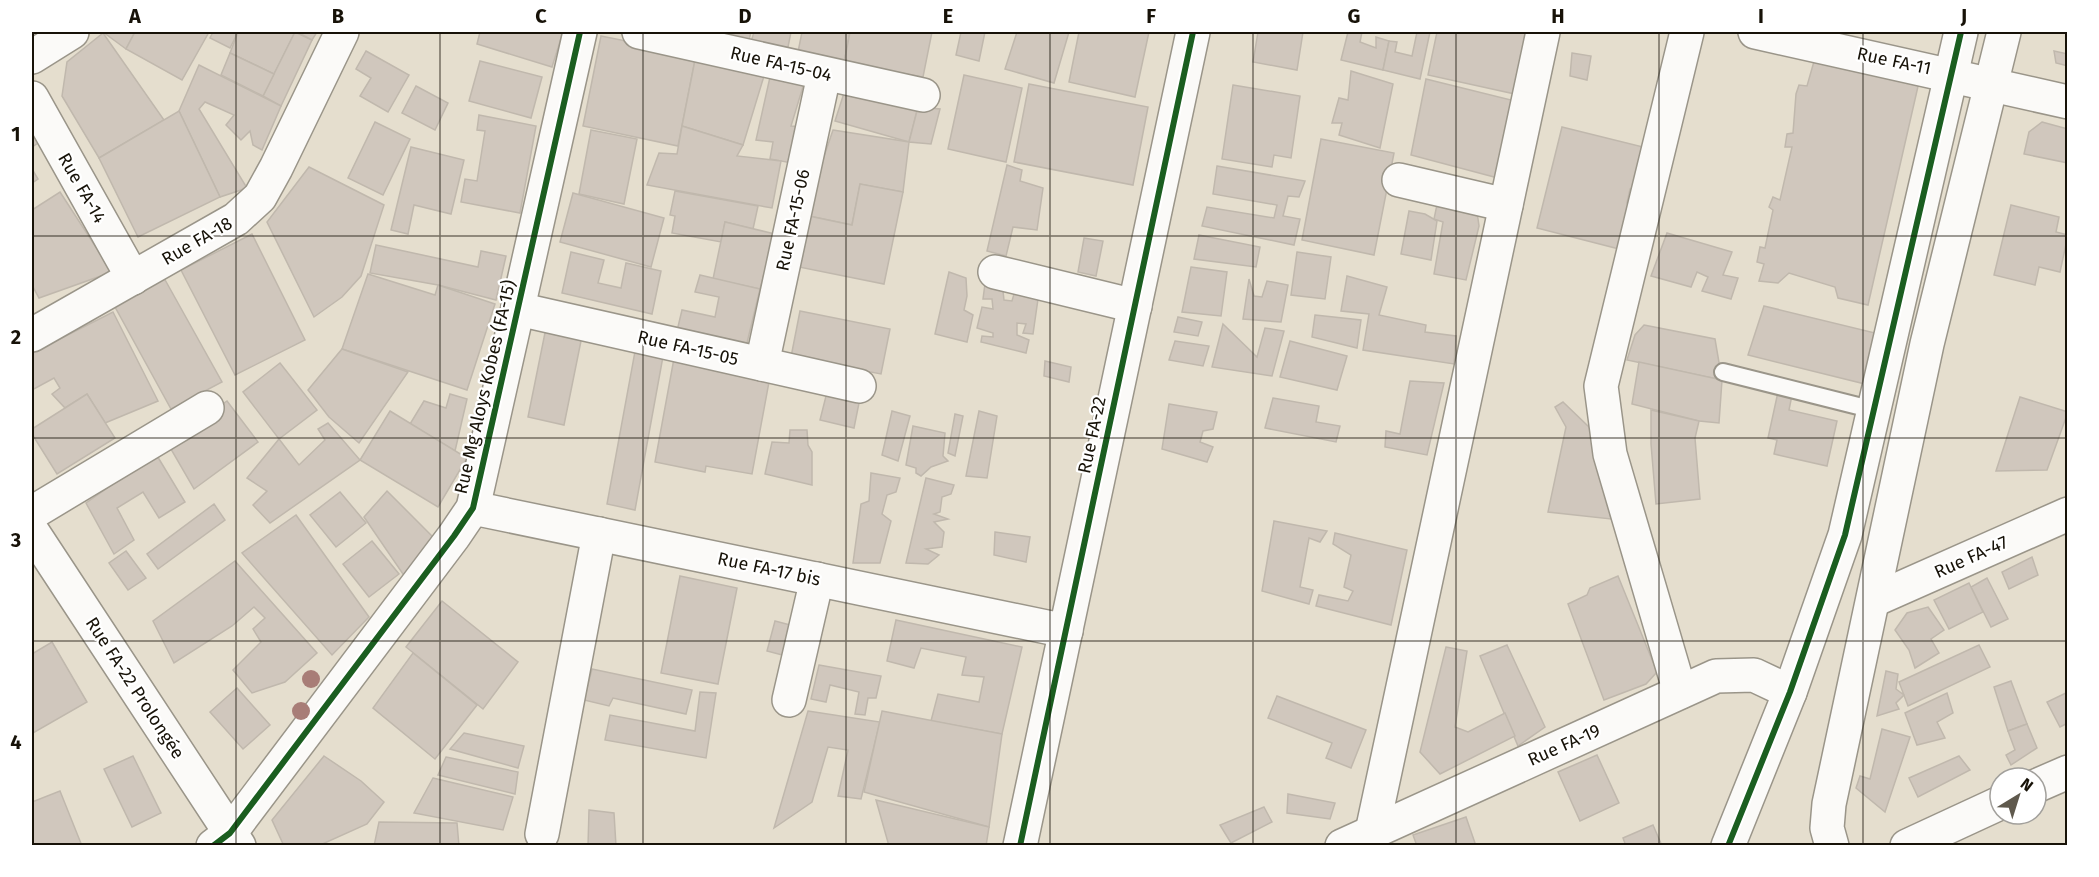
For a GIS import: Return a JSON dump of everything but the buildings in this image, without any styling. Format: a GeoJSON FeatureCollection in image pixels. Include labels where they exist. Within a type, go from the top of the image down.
{"type":"FeatureCollection","features":[{"type":"Feature","properties":{"kind":"street"},"geometry":{"type":"LineString","coordinates":[[32,57],[72,32]]}},
{"type":"Feature","properties":{"kind":"street","name":"Rue FA-18"},"geometry":{"type":"LineString","coordinates":[[32,335],[236,219],[260,197],[342,32]]}},
{"type":"Feature","properties":{"kind":"street","name":"Rue Mg Aloys Kobes (FA-15)"},"geometry":{"type":"LineString","coordinates":[[227,841],[473,508],[580,32]]}},
{"type":"Feature","properties":{"kind":"street","name":"Rue FA-15-04"},"geometry":{"type":"LineString","coordinates":[[639,32],[824,75],[923,95]]}},
{"type":"Feature","properties":{"kind":"street","name":"Rue FA-22"},"geometry":{"type":"LineString","coordinates":[[1020,846],[1193,32]]}},
{"type":"Feature","properties":{"kind":"street"},"geometry":{"type":"LineString","coordinates":[[1372,832],[1543,32]]}},
{"type":"Feature","properties":{"kind":"street"},"geometry":{"type":"LineString","coordinates":[[1680,692],[1610,454],[1601,386],[1687,32]]}},
{"type":"Feature","properties":{"kind":"street","name":"Rue FA-11"},"geometry":{"type":"LineString","coordinates":[[1755,32],[1952,74],[2067,102]]}},
{"type":"Feature","properties":{"kind":"street"},"geometry":{"type":"LineString","coordinates":[[1728,846],[1790,692],[1845,535],[1961,32]]}},
{"type":"Feature","properties":{"kind":"street"},"geometry":{"type":"LineString","coordinates":[[1832,846],[1827,828],[1829,804],[1927,344],[2004,32]]}},
{"type":"Feature","properties":{"kind":"street","name":"Rue FA-15-06"},"geometry":{"type":"LineString","coordinates":[[762,364],[824,75]]}},
{"type":"Feature","properties":{"kind":"street","name":"Rue FA-14"},"geometry":{"type":"LineString","coordinates":[[32,98],[133,278]]}},
{"type":"Feature","properties":{"kind":"street"},"geometry":{"type":"LineString","coordinates":[[1399,180],[1506,205]]}},
{"type":"Feature","properties":{"kind":"street"},"geometry":{"type":"LineString","coordinates":[[995,272],[1135,306]]}},
{"type":"Feature","properties":{"kind":"street","name":"Rue FA-15-05"},"geometry":{"type":"LineString","coordinates":[[518,309],[859,386]]}},
{"type":"Feature","properties":{"kind":"street"},"geometry":{"type":"LineString","coordinates":[[32,513],[207,408]]}},
{"type":"Feature","properties":{"kind":"street","name":"Rue FA-17 bis"},"geometry":{"type":"LineString","coordinates":[[473,508],[1065,631]]}},
{"type":"Feature","properties":{"kind":"street","name":"Rue FA-47"},"geometry":{"type":"LineString","coordinates":[[1874,600],[2067,514]]}},
{"type":"Feature","properties":{"kind":"street","name":"Rue FA-22 Prolongée"},"geometry":{"type":"LineString","coordinates":[[32,531],[227,841]]}},
{"type":"Feature","properties":{"kind":"street"},"geometry":{"type":"LineString","coordinates":[[542,834],[599,534]]}},
{"type":"Feature","properties":{"kind":"street"},"geometry":{"type":"LineString","coordinates":[[789,700],[817,579]]}},
{"type":"Feature","properties":{"kind":"street","name":"Rue FA-19"},"geometry":{"type":"LineString","coordinates":[[1342,846],[1716,675],[1754,675],[1790,692]]}},
{"type":"Feature","properties":{"kind":"street"},"geometry":{"type":"LineString","coordinates":[[2048,780],[2067,771]]}},
{"type":"Feature","properties":{"kind":"street"},"geometry":{"type":"LineString","coordinates":[[1907,846],[1988,809]]}},
{"type":"Feature","properties":{"kind":"lane"},"geometry":{"type":"LineString","coordinates":[[1723,372],[1874,410]]}},
{"type":"Feature","properties":{"kind":"cycle path"},"geometry":{"type":"LineString","coordinates":[[213,846],[230,833],[473,508],[580,32]]}},
{"type":"Feature","properties":{"kind":"cycle path"},"geometry":{"type":"LineString","coordinates":[[1020,846],[1193,32]]}},
{"type":"Feature","properties":{"kind":"cycle path"},"geometry":{"type":"LineString","coordinates":[[1728,846],[1790,692],[1845,535],[1961,32]]}}]}
